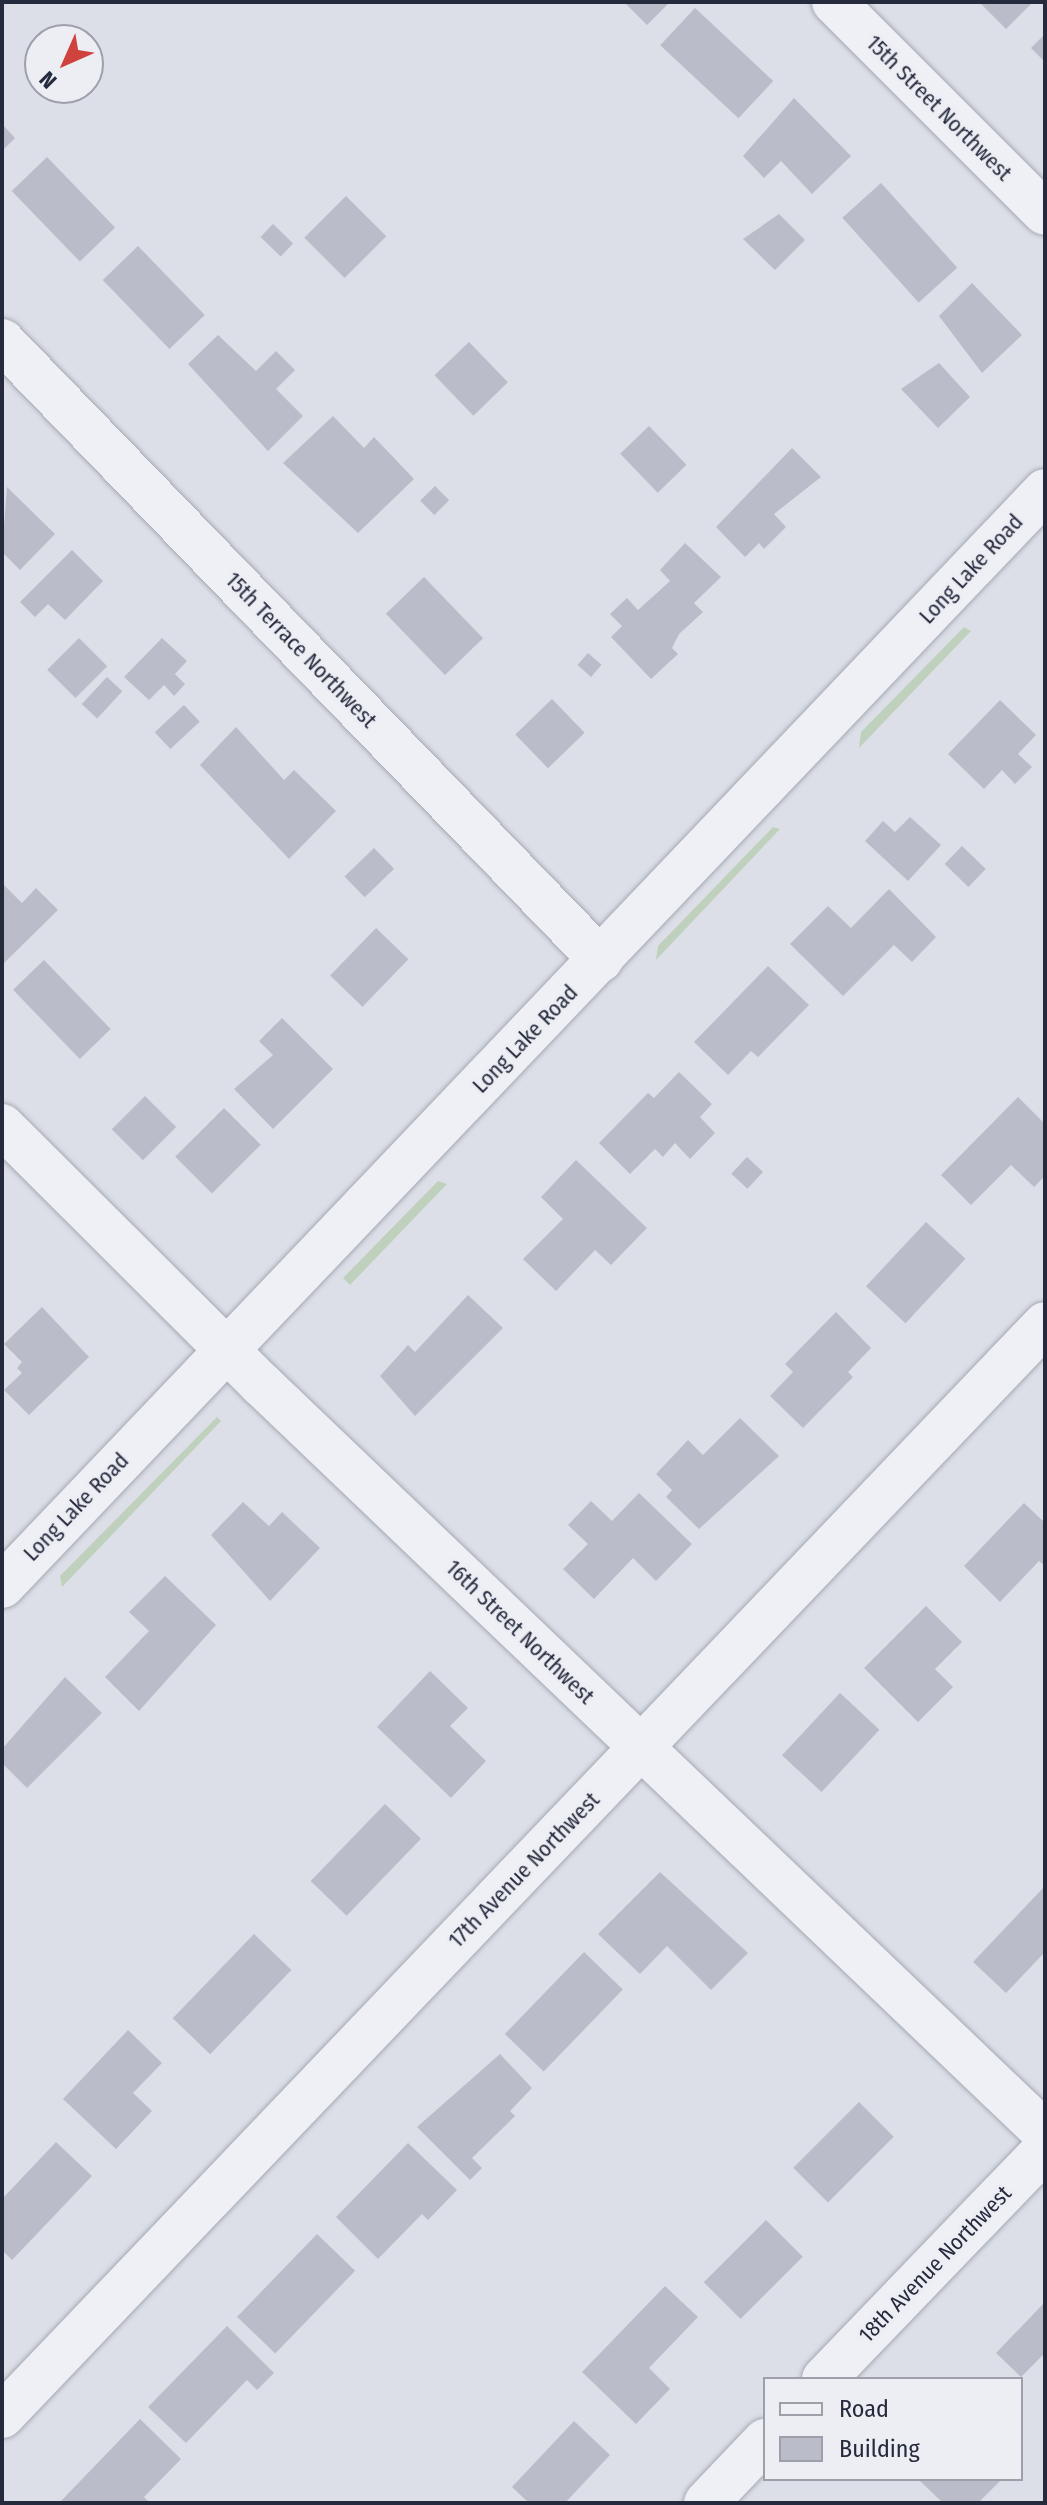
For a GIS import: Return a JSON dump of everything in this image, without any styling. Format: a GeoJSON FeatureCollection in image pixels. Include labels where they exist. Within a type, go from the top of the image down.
{"type":"FeatureCollection","features":[{"type":"Feature","properties":{"kind":"street","name":"15th Street Northwest"},"geometry":{"type":"LineString","coordinates":[[834,2],[1045,213]]}},
{"type":"Feature","properties":{"kind":"street","name":"15th Terrace Northwest"},"geometry":{"type":"LineString","coordinates":[[2,341],[601,960]]}},
{"type":"Feature","properties":{"kind":"street","name":"Long Lake Road"},"geometry":{"type":"LineString","coordinates":[[2,1586],[1045,491]]}},
{"type":"Feature","properties":{"kind":"street","name":"16th Street Northwest"},"geometry":{"type":"LineString","coordinates":[[2,1126],[226,1350],[1045,2133]]}},
{"type":"Feature","properties":{"kind":"street","name":"17th Avenue Northwest"},"geometry":{"type":"LineString","coordinates":[[2,2416],[1045,1324]]}},
{"type":"Feature","properties":{"kind":"street","name":"18th Avenue Northwest"},"geometry":{"type":"LineString","coordinates":[[826,2377],[1045,2149]]}},
{"type":"Feature","properties":{"kind":"street"},"geometry":{"type":"LineString","coordinates":[[706,2503],[763,2443]]}},
{"type":"Feature","properties":{"kind":"green space"},"geometry":{"type":"Polygon","coordinates":[[[964,627],[971,631],[859,748],[861,732],[964,627]]]}},
{"type":"Feature","properties":{"kind":"green space"},"geometry":{"type":"Polygon","coordinates":[[[773,827],[780,829],[656,960],[658,946],[773,827]]]}},
{"type":"Feature","properties":{"kind":"green space"},"geometry":{"type":"Polygon","coordinates":[[[438,1181],[447,1184],[350,1285],[343,1278],[438,1181]]]}},
{"type":"Feature","properties":{"kind":"green space"},"geometry":{"type":"Polygon","coordinates":[[[217,1417],[221,1421],[62,1587],[60,1576],[217,1417]]]}},
{"type":"Feature","properties":{"kind":"building"},"geometry":{"type":"Polygon","coordinates":[[[624,2],[670,2],[647,25],[624,2]]]}},
{"type":"Feature","properties":{"kind":"building"},"geometry":{"type":"Polygon","coordinates":[[[979,2],[1033,2],[1006,29],[979,2]]]}},
{"type":"Feature","properties":{"kind":"building"},"geometry":{"type":"Polygon","coordinates":[[[695,8],[773,81],[738,118],[660,45],[695,8]]]}},
{"type":"Feature","properties":{"kind":"building"},"geometry":{"type":"Polygon","coordinates":[[[1045,34],[1045,62],[1031,48],[1045,34]]]}},
{"type":"Feature","properties":{"kind":"building"},"geometry":{"type":"Polygon","coordinates":[[[794,98],[851,156],[812,194],[781,161],[764,178],[743,156],[794,98]]]}},
{"type":"Feature","properties":{"kind":"building"},"geometry":{"type":"Polygon","coordinates":[[[2,124],[15,138],[2,151],[2,124]]]}},
{"type":"Feature","properties":{"kind":"building"},"geometry":{"type":"Polygon","coordinates":[[[47,157],[115,227],[80,262],[12,191],[47,157]]]}},
{"type":"Feature","properties":{"kind":"building"},"geometry":{"type":"Polygon","coordinates":[[[881,183],[957,268],[919,303],[842,218],[881,183]]]}},
{"type":"Feature","properties":{"kind":"building"},"geometry":{"type":"Polygon","coordinates":[[[346,196],[386,236],[345,278],[304,238],[346,196]]]}},
{"type":"Feature","properties":{"kind":"building"},"geometry":{"type":"Polygon","coordinates":[[[779,214],[805,240],[775,270],[743,239],[779,214]]]}},
{"type":"Feature","properties":{"kind":"building"},"geometry":{"type":"Polygon","coordinates":[[[273,224],[293,243],[281,256],[260,237],[273,224]]]}},
{"type":"Feature","properties":{"kind":"building"},"geometry":{"type":"Polygon","coordinates":[[[138,246],[205,315],[169,349],[103,280],[138,246]]]}},
{"type":"Feature","properties":{"kind":"building"},"geometry":{"type":"Polygon","coordinates":[[[972,283],[1022,335],[982,373],[939,316],[972,283]]]}},
{"type":"Feature","properties":{"kind":"building"},"geometry":{"type":"Polygon","coordinates":[[[218,335],[256,371],[276,351],[295,370],[276,389],[303,416],[268,451],[188,364],[218,335]]]}},
{"type":"Feature","properties":{"kind":"building"},"geometry":{"type":"Polygon","coordinates":[[[469,342],[508,382],[473,416],[434,375],[469,342]]]}},
{"type":"Feature","properties":{"kind":"building"},"geometry":{"type":"Polygon","coordinates":[[[939,363],[970,397],[938,428],[901,389],[939,363]]]}},
{"type":"Feature","properties":{"kind":"building"},"geometry":{"type":"Polygon","coordinates":[[[333,416],[364,448],[374,437],[414,479],[358,533],[283,463],[333,416]]]}},
{"type":"Feature","properties":{"kind":"building"},"geometry":{"type":"Polygon","coordinates":[[[649,426],[687,465],[658,493],[620,454],[649,426]]]}},
{"type":"Feature","properties":{"kind":"building"},"geometry":{"type":"Polygon","coordinates":[[[792,448],[821,477],[774,514],[786,527],[764,549],[759,543],[745,557],[716,527],[792,448]]]}},
{"type":"Feature","properties":{"kind":"building"},"geometry":{"type":"Polygon","coordinates":[[[435,486],[449,500],[434,515],[420,501],[435,486]]]}},
{"type":"Feature","properties":{"kind":"building"},"geometry":{"type":"Polygon","coordinates":[[[7,487],[55,534],[20,570],[2,552],[7,487]]]}},
{"type":"Feature","properties":{"kind":"building"},"geometry":{"type":"Polygon","coordinates":[[[685,543],[721,577],[694,603],[703,612],[679,634],[672,648],[678,654],[651,679],[611,637],[622,626],[610,614],[627,598],[638,610],[670,581],[660,570],[685,543]]]}},
{"type":"Feature","properties":{"kind":"building"},"geometry":{"type":"Polygon","coordinates":[[[72,550],[103,581],[65,620],[48,604],[35,617],[20,602],[72,550]]]}},
{"type":"Feature","properties":{"kind":"building"},"geometry":{"type":"Polygon","coordinates":[[[424,577],[483,638],[445,675],[386,614],[424,577]]]}},
{"type":"Feature","properties":{"kind":"building"},"geometry":{"type":"Polygon","coordinates":[[[79,638],[107,666],[75,698],[47,670],[79,638]]]}},
{"type":"Feature","properties":{"kind":"building"},"geometry":{"type":"Polygon","coordinates":[[[162,638],[187,661],[175,674],[185,684],[174,696],[164,685],[149,700],[124,677],[162,638]]]}},
{"type":"Feature","properties":{"kind":"building"},"geometry":{"type":"Polygon","coordinates":[[[588,653],[602,665],[591,677],[578,665],[588,653]]]}},
{"type":"Feature","properties":{"kind":"building"},"geometry":{"type":"Polygon","coordinates":[[[107,677],[122,691],[97,718],[82,704],[107,677]]]}},
{"type":"Feature","properties":{"kind":"building"},"geometry":{"type":"Polygon","coordinates":[[[552,699],[585,733],[548,768],[515,734],[552,699]]]}},
{"type":"Feature","properties":{"kind":"building"},"geometry":{"type":"Polygon","coordinates":[[[1000,700],[1036,735],[1018,754],[1032,767],[1015,784],[1002,770],[984,789],[948,754],[1000,700]]]}},
{"type":"Feature","properties":{"kind":"building"},"geometry":{"type":"Polygon","coordinates":[[[184,705],[200,722],[170,749],[155,732],[184,705]]]}},
{"type":"Feature","properties":{"kind":"building"},"geometry":{"type":"Polygon","coordinates":[[[236,727],[284,780],[294,770],[336,811],[289,859],[200,765],[236,727]]]}},
{"type":"Feature","properties":{"kind":"building"},"geometry":{"type":"Polygon","coordinates":[[[910,817],[941,845],[908,881],[865,841],[883,821],[895,832],[910,817]]]}},
{"type":"Feature","properties":{"kind":"building"},"geometry":{"type":"Polygon","coordinates":[[[962,846],[986,869],[968,887],[945,864],[962,846]]]}},
{"type":"Feature","properties":{"kind":"building"},"geometry":{"type":"Polygon","coordinates":[[[374,848],[394,869],[365,897],[345,876],[374,848]]]}},
{"type":"Feature","properties":{"kind":"building"},"geometry":{"type":"Polygon","coordinates":[[[2,883],[22,903],[36,888],[58,910],[2,965],[2,883]]]}},
{"type":"Feature","properties":{"kind":"building"},"geometry":{"type":"Polygon","coordinates":[[[889,889],[936,937],[912,962],[894,945],[843,996],[790,944],[828,906],[851,928],[889,889]]]}},
{"type":"Feature","properties":{"kind":"building"},"geometry":{"type":"Polygon","coordinates":[[[376,928],[408,959],[363,1007],[330,975],[376,928]]]}},
{"type":"Feature","properties":{"kind":"building"},"geometry":{"type":"Polygon","coordinates":[[[44,960],[111,1029],[80,1059],[13,990],[44,960]]]}},
{"type":"Feature","properties":{"kind":"building"},"geometry":{"type":"Polygon","coordinates":[[[768,966],[809,1005],[758,1057],[751,1051],[728,1075],[694,1042],[768,966]]]}},
{"type":"Feature","properties":{"kind":"building"},"geometry":{"type":"Polygon","coordinates":[[[282,1018],[333,1069],[273,1129],[234,1089],[273,1055],[259,1041],[282,1018]]]}},
{"type":"Feature","properties":{"kind":"building"},"geometry":{"type":"Polygon","coordinates":[[[679,1072],[712,1104],[700,1117],[715,1133],[690,1159],[675,1143],[663,1157],[655,1149],[630,1174],[599,1143],[648,1093],[654,1098],[679,1072]]]}},
{"type":"Feature","properties":{"kind":"building"},"geometry":{"type":"Polygon","coordinates":[[[145,1096],[176,1127],[143,1160],[112,1129],[145,1096]]]}},
{"type":"Feature","properties":{"kind":"building"},"geometry":{"type":"Polygon","coordinates":[[[1018,1097],[1045,1124],[1045,1176],[1034,1187],[1011,1165],[971,1205],[941,1175],[1018,1097]]]}},
{"type":"Feature","properties":{"kind":"building"},"geometry":{"type":"Polygon","coordinates":[[[224,1108],[261,1145],[212,1194],[175,1157],[224,1108]]]}},
{"type":"Feature","properties":{"kind":"building"},"geometry":{"type":"Polygon","coordinates":[[[747,1157],[763,1172],[747,1189],[731,1174],[747,1157]]]}},
{"type":"Feature","properties":{"kind":"building"},"geometry":{"type":"Polygon","coordinates":[[[576,1160],[647,1228],[611,1265],[595,1250],[556,1291],[523,1259],[563,1219],[541,1197],[576,1160]]]}},
{"type":"Feature","properties":{"kind":"building"},"geometry":{"type":"Polygon","coordinates":[[[926,1222],[965,1259],[905,1323],[866,1286],[926,1222]]]}},
{"type":"Feature","properties":{"kind":"building"},"geometry":{"type":"Polygon","coordinates":[[[468,1295],[503,1328],[415,1416],[380,1376],[408,1345],[415,1352],[468,1295]]]}},
{"type":"Feature","properties":{"kind":"building"},"geometry":{"type":"Polygon","coordinates":[[[42,1307],[89,1357],[29,1415],[4,1390],[22,1373],[17,1368],[22,1362],[4,1344],[42,1307]]]}},
{"type":"Feature","properties":{"kind":"building"},"geometry":{"type":"Polygon","coordinates":[[[836,1312],[871,1348],[848,1372],[853,1377],[803,1428],[770,1396],[793,1372],[785,1364],[836,1312]]]}},
{"type":"Feature","properties":{"kind":"building"},"geometry":{"type":"Polygon","coordinates":[[[740,1418],[779,1456],[699,1529],[666,1497],[672,1490],[656,1474],[688,1440],[703,1455],[740,1418]]]}},
{"type":"Feature","properties":{"kind":"building"},"geometry":{"type":"Polygon","coordinates":[[[639,1493],[692,1544],[656,1581],[633,1558],[594,1599],[563,1569],[588,1544],[568,1525],[591,1501],[612,1521],[639,1493]]]}},
{"type":"Feature","properties":{"kind":"building"},"geometry":{"type":"Polygon","coordinates":[[[243,1502],[269,1526],[282,1512],[320,1548],[270,1601],[211,1535],[243,1502]]]}},
{"type":"Feature","properties":{"kind":"building"},"geometry":{"type":"Polygon","coordinates":[[[1024,1503],[1045,1523],[1045,1566],[1039,1561],[1000,1602],[964,1566],[1024,1503]]]}},
{"type":"Feature","properties":{"kind":"building"},"geometry":{"type":"Polygon","coordinates":[[[165,1576],[216,1625],[139,1711],[105,1677],[149,1631],[129,1612],[165,1576]]]}},
{"type":"Feature","properties":{"kind":"building"},"geometry":{"type":"Polygon","coordinates":[[[926,1606],[962,1642],[935,1669],[953,1687],[918,1722],[864,1668],[926,1606]]]}},
{"type":"Feature","properties":{"kind":"building"},"geometry":{"type":"Polygon","coordinates":[[[430,1671],[468,1708],[450,1726],[486,1761],[451,1798],[377,1727],[430,1671]]]}},
{"type":"Feature","properties":{"kind":"building"},"geometry":{"type":"Polygon","coordinates":[[[65,1677],[102,1713],[27,1788],[2,1763],[2,1749],[65,1677]]]}},
{"type":"Feature","properties":{"kind":"building"},"geometry":{"type":"Polygon","coordinates":[[[840,1693],[879,1730],[822,1792],[782,1755],[840,1693]]]}},
{"type":"Feature","properties":{"kind":"building"},"geometry":{"type":"Polygon","coordinates":[[[385,1804],[421,1839],[347,1916],[311,1881],[385,1804]]]}},
{"type":"Feature","properties":{"kind":"building"},"geometry":{"type":"Polygon","coordinates":[[[660,1872],[748,1953],[711,1990],[667,1946],[640,1974],[598,1934],[660,1872]]]}},
{"type":"Feature","properties":{"kind":"building"},"geometry":{"type":"Polygon","coordinates":[[[1045,1886],[1045,1952],[1006,1993],[973,1962],[1045,1886]]]}},
{"type":"Feature","properties":{"kind":"building"},"geometry":{"type":"Polygon","coordinates":[[[254,1934],[291,1970],[210,2054],[173,2018],[254,1934]]]}},
{"type":"Feature","properties":{"kind":"building"},"geometry":{"type":"Polygon","coordinates":[[[584,1952],[623,1990],[544,2072],[505,2034],[584,1952]]]}},
{"type":"Feature","properties":{"kind":"building"},"geometry":{"type":"Polygon","coordinates":[[[128,2030],[162,2063],[133,2093],[152,2111],[116,2149],[63,2099],[128,2030]]]}},
{"type":"Feature","properties":{"kind":"building"},"geometry":{"type":"Polygon","coordinates":[[[500,2054],[532,2088],[510,2111],[515,2116],[472,2158],[482,2168],[470,2180],[417,2127],[500,2054]]]}},
{"type":"Feature","properties":{"kind":"building"},"geometry":{"type":"Polygon","coordinates":[[[859,2102],[894,2137],[828,2202],[793,2168],[859,2102]]]}},
{"type":"Feature","properties":{"kind":"building"},"geometry":{"type":"Polygon","coordinates":[[[56,2142],[92,2176],[12,2260],[2,2250],[2,2199],[56,2142]]]}},
{"type":"Feature","properties":{"kind":"building"},"geometry":{"type":"Polygon","coordinates":[[[408,2143],[457,2190],[428,2220],[422,2214],[378,2259],[336,2217],[408,2143]]]}},
{"type":"Feature","properties":{"kind":"building"},"geometry":{"type":"Polygon","coordinates":[[[766,2220],[803,2257],[741,2319],[704,2282],[766,2220]]]}},
{"type":"Feature","properties":{"kind":"building"},"geometry":{"type":"Polygon","coordinates":[[[317,2234],[355,2271],[275,2354],[237,2317],[317,2234]]]}},
{"type":"Feature","properties":{"kind":"building"},"geometry":{"type":"Polygon","coordinates":[[[665,2286],[698,2317],[649,2368],[670,2389],[636,2424],[582,2372],[665,2286]]]}},
{"type":"Feature","properties":{"kind":"building"},"geometry":{"type":"Polygon","coordinates":[[[1045,2302],[1045,2353],[1021,2377],[996,2353],[1045,2302]]]}},
{"type":"Feature","properties":{"kind":"building"},"geometry":{"type":"Polygon","coordinates":[[[227,2326],[274,2373],[257,2390],[247,2380],[186,2443],[148,2407],[227,2326]]]}},
{"type":"Feature","properties":{"kind":"building"},"geometry":{"type":"Polygon","coordinates":[[[140,2419],[181,2459],[144,2497],[150,2503],[59,2503],[140,2419]]]}},
{"type":"Feature","properties":{"kind":"building"},"geometry":{"type":"Polygon","coordinates":[[[574,2421],[610,2455],[565,2503],[529,2503],[512,2487],[574,2421]]]}},
{"type":"Feature","properties":{"kind":"building"},"geometry":{"type":"Polygon","coordinates":[[[920,2481],[1000,2481],[978,2503],[943,2503],[920,2481]]]}}]}
